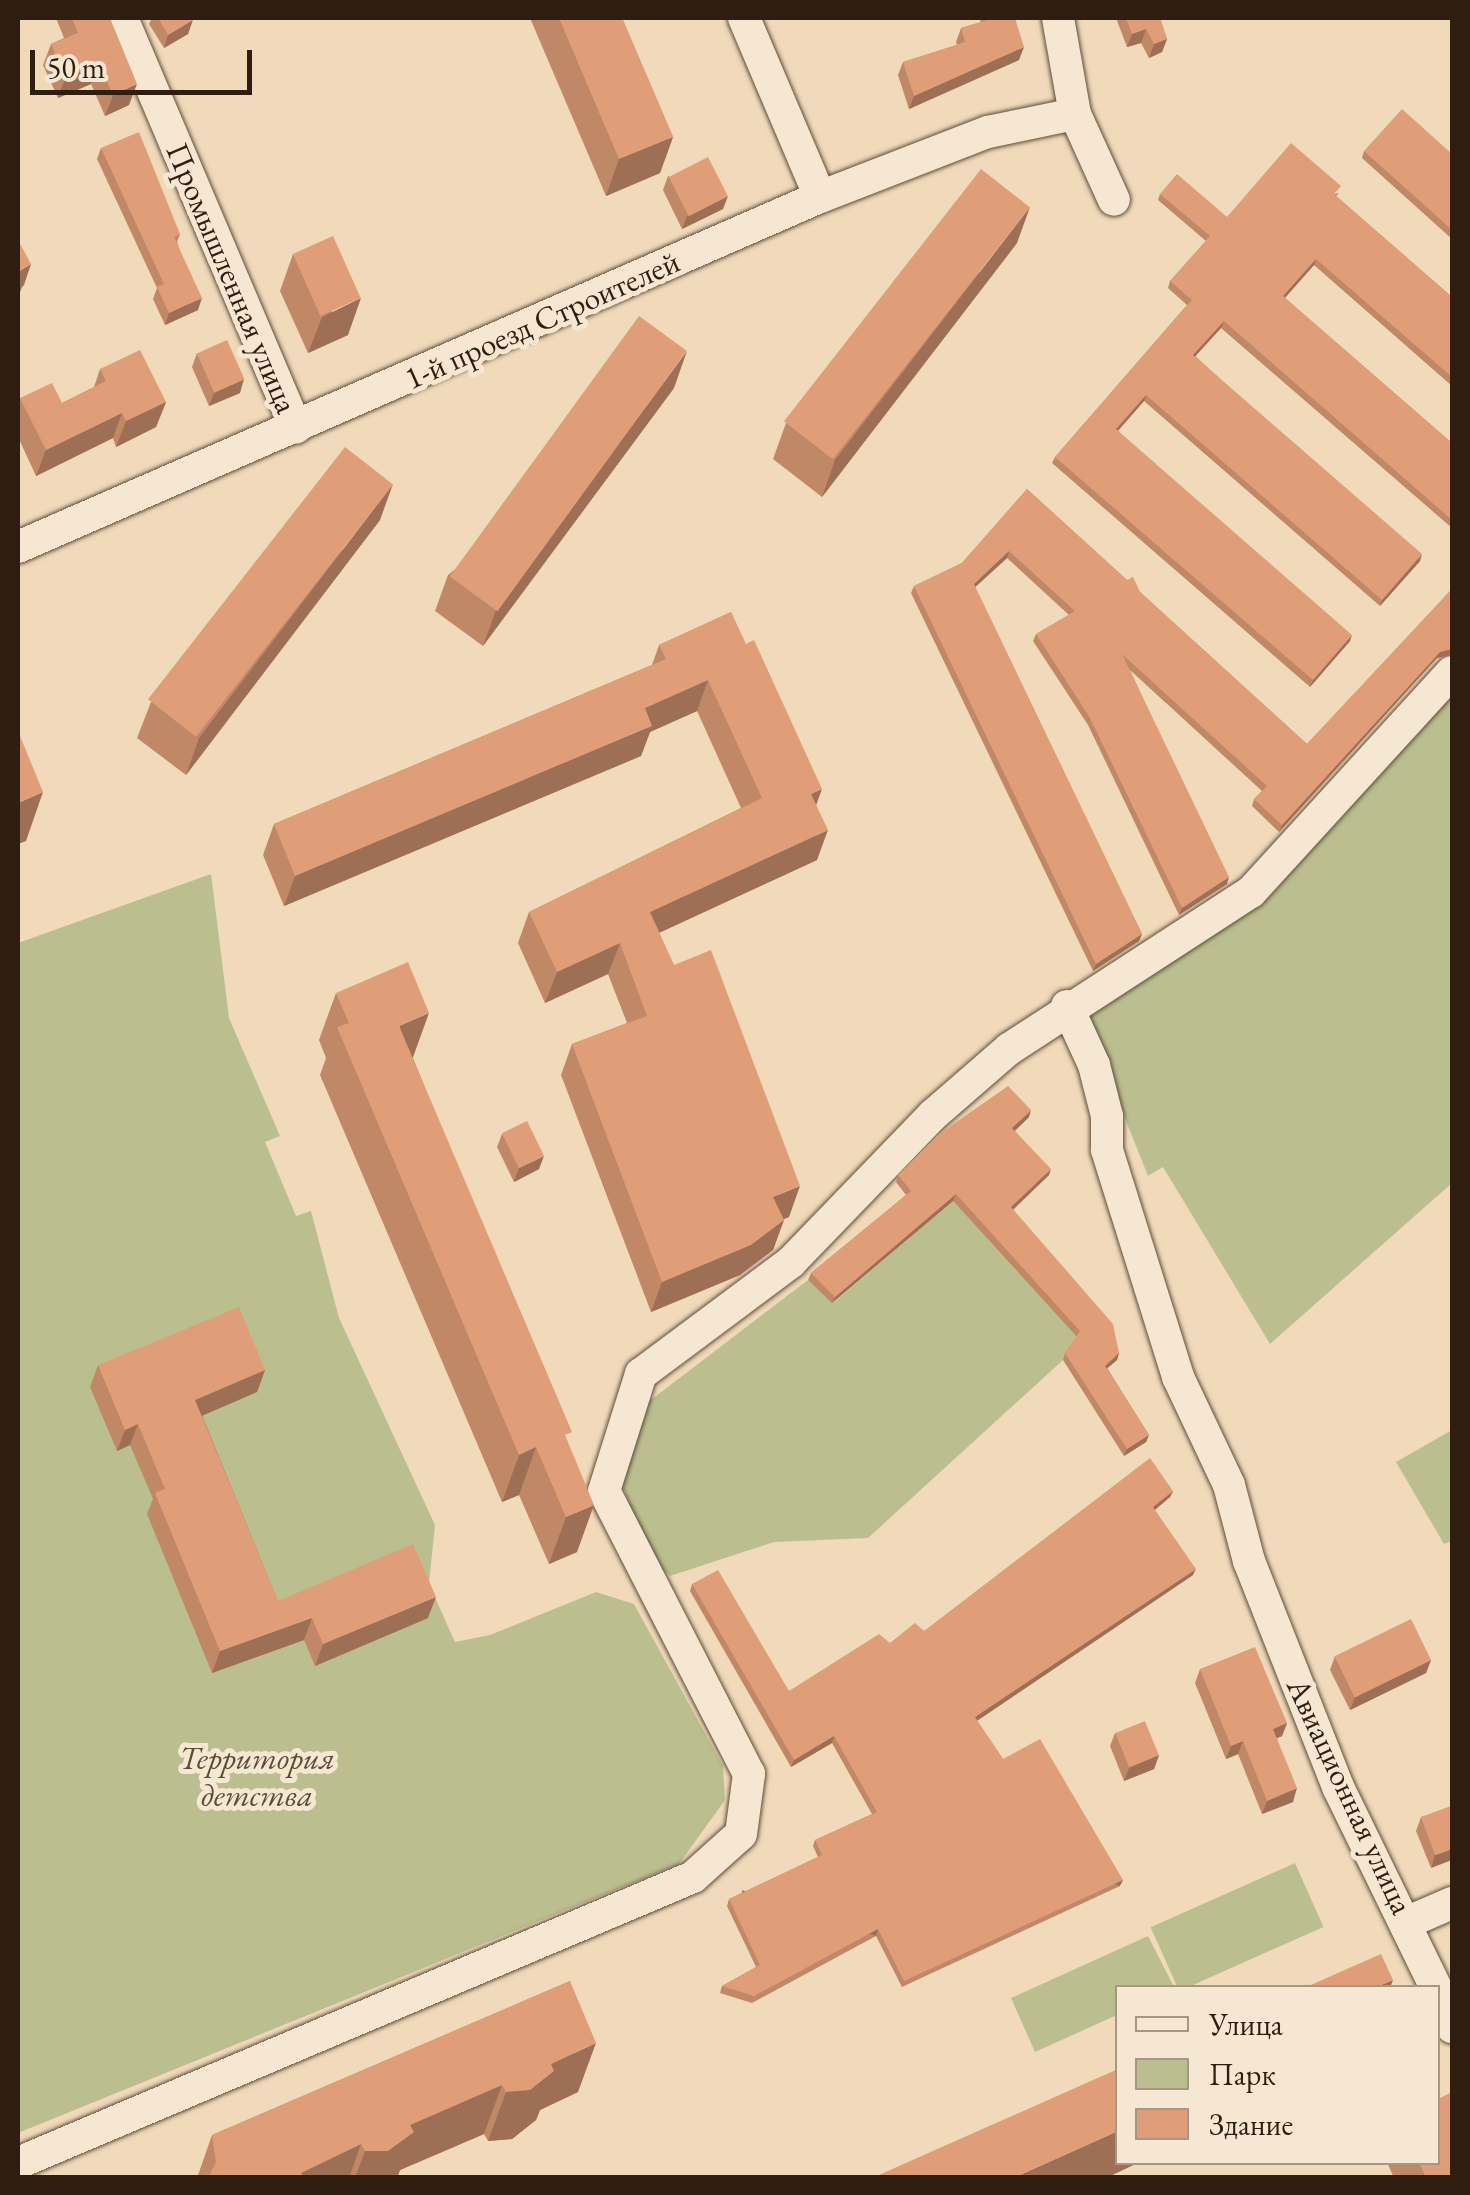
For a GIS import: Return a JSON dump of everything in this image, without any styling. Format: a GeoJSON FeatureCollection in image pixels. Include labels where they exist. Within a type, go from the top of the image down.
{"type":"FeatureCollection","features":[{"type":"Feature","properties":{"kind":"street","name":"Промышленная улица"},"geometry":{"type":"LineString","coordinates":[[122,18],[296,428]]}},
{"type":"Feature","properties":{"kind":"street"},"geometry":{"type":"LineString","coordinates":[[744,18],[820,197]]}},
{"type":"Feature","properties":{"kind":"street"},"geometry":{"type":"LineString","coordinates":[[1058,18],[1075,114],[1114,200]]}},
{"type":"Feature","properties":{"kind":"street","name":"1-й проезд Строителей"},"geometry":{"type":"LineString","coordinates":[[21,537],[296,428],[820,197],[988,132],[1075,114]]}},
{"type":"Feature","properties":{"kind":"street"},"geometry":{"type":"LineString","coordinates":[[18,2163],[693,1877],[741,1834],[749,1774],[604,1491],[640,1374],[791,1262],[933,1116],[1067,1006],[1214,922],[1251,892],[1452,672]]}},
{"type":"Feature","properties":{"kind":"street","name":"Авиационная улица"},"geometry":{"type":"LineString","coordinates":[[1067,1006],[1094,1065],[1107,1116],[1107,1150],[1178,1377],[1229,1486],[1265,1604],[1338,1787],[1408,1922],[1435,1985]]}},
{"type":"Feature","properties":{"kind":"street"},"geometry":{"type":"LineString","coordinates":[[1408,1922],[1452,1903]]}},
{"type":"Feature","properties":{"kind":"street","name":"Авиационная улица"},"geometry":{"type":"LineString","coordinates":[[1440,1997],[1452,2027]]}},
{"type":"Feature","properties":{"kind":"green space"},"geometry":{"type":"Polygon","coordinates":[[[1452,674],[1452,1183],[1270,1344],[1163,1167],[1148,1176],[1075,993],[1240,894],[1452,674]]]}},
{"type":"Feature","properties":{"kind":"green space","name":"Территория детства"},"geometry":{"type":"Polygon","coordinates":[[[211,874],[229,1018],[280,1136],[265,1142],[296,1216],[311,1211],[339,1318],[435,1525],[429,1584],[455,1642],[490,1635],[596,1592],[634,1604],[723,1766],[725,1800],[679,1864],[18,2133],[18,943],[211,874]]]}},
{"type":"Feature","properties":{"kind":"green space"},"geometry":{"type":"Polygon","coordinates":[[[953,1201],[1078,1338],[1063,1360],[868,1538],[774,1542],[670,1576],[649,1558],[621,1481],[639,1409],[808,1280],[833,1303],[953,1201]]]}},
{"type":"Feature","properties":{"kind":"green space"},"geometry":{"type":"Polygon","coordinates":[[[1452,1430],[1452,1541],[1444,1544],[1396,1462],[1452,1430]]]}},
{"type":"Feature","properties":{"kind":"green space"},"geometry":{"type":"Polygon","coordinates":[[[1295,1863],[1323,1927],[1193,1985],[1176,1985],[1151,1927],[1295,1863]]]}},
{"type":"Feature","properties":{"kind":"green space"},"geometry":{"type":"Polygon","coordinates":[[[1148,1936],[1173,1985],[1115,1985],[1115,2016],[1035,2052],[1011,1998],[1148,1936]]]}},
{"type":"Feature","properties":{"kind":"building"},"geometry":{"type":"Polygon","coordinates":[[[72,18],[110,18],[137,84],[113,95],[99,63],[65,78],[51,44],[78,33],[72,18]]]}},
{"type":"Feature","properties":{"kind":"building"},"geometry":{"type":"Polygon","coordinates":[[[158,18],[191,18],[193,20],[168,35],[158,18]]]}},
{"type":"Feature","properties":{"kind":"building"},"geometry":{"type":"Polygon","coordinates":[[[559,18],[622,18],[673,137],[619,159],[559,18]]]}},
{"type":"Feature","properties":{"kind":"building"},"geometry":{"type":"Polygon","coordinates":[[[990,18],[1015,18],[1024,47],[914,96],[903,62],[965,42],[961,28],[990,18]]]}},
{"type":"Feature","properties":{"kind":"building"},"geometry":{"type":"Polygon","coordinates":[[[1126,18],[1160,18],[1167,39],[1154,44],[1146,29],[1132,34],[1126,18]]]}},
{"type":"Feature","properties":{"kind":"building"},"geometry":{"type":"Polygon","coordinates":[[[1402,109],[1452,154],[1452,230],[1364,151],[1402,109]]]}},
{"type":"Feature","properties":{"kind":"building"},"geometry":{"type":"Polygon","coordinates":[[[139,132],[180,234],[174,237],[202,298],[169,313],[157,287],[164,284],[101,148],[139,132]]]}},
{"type":"Feature","properties":{"kind":"building"},"geometry":{"type":"Polygon","coordinates":[[[1291,143],[1341,186],[1334,194],[1452,297],[1452,377],[1316,259],[1283,296],[1452,443],[1452,520],[1224,321],[1193,355],[1422,554],[1382,600],[1146,395],[1116,429],[1352,635],[1313,680],[1055,457],[1192,300],[1170,281],[1210,236],[1160,194],[1177,174],[1227,217],[1291,143]]]}},
{"type":"Feature","properties":{"kind":"building"},"geometry":{"type":"Polygon","coordinates":[[[708,157],[728,196],[689,216],[669,177],[708,157]]]}},
{"type":"Feature","properties":{"kind":"building"},"geometry":{"type":"Polygon","coordinates":[[[981,169],[1030,207],[833,459],[784,421],[981,169]]]}},
{"type":"Feature","properties":{"kind":"building"},"geometry":{"type":"Polygon","coordinates":[[[333,236],[361,298],[320,316],[293,254],[333,236]]]}},
{"type":"Feature","properties":{"kind":"building"},"geometry":{"type":"Polygon","coordinates":[[[18,240],[31,264],[18,272],[18,240]]]}},
{"type":"Feature","properties":{"kind":"building"},"geometry":{"type":"Polygon","coordinates":[[[639,316],[687,351],[497,611],[450,577],[639,316]]]}},
{"type":"Feature","properties":{"kind":"building"},"geometry":{"type":"Polygon","coordinates":[[[227,340],[244,379],[214,393],[197,353],[227,340]]]}},
{"type":"Feature","properties":{"kind":"building"},"geometry":{"type":"Polygon","coordinates":[[[140,350],[166,402],[126,421],[122,413],[46,450],[20,398],[52,383],[62,403],[106,381],[100,369],[140,350]]]}},
{"type":"Feature","properties":{"kind":"building"},"geometry":{"type":"Polygon","coordinates":[[[345,447],[393,485],[196,737],[148,699],[345,447]]]}},
{"type":"Feature","properties":{"kind":"building"},"geometry":{"type":"Polygon","coordinates":[[[1027,489],[1127,580],[1133,577],[1140,592],[1307,744],[1452,589],[1452,649],[1440,652],[1282,825],[1254,799],[1267,786],[1122,654],[1229,877],[1182,908],[1090,718],[1036,634],[1075,611],[1009,551],[974,584],[1142,934],[1096,964],[914,586],[962,563],[1027,489]]]}},
{"type":"Feature","properties":{"kind":"building"},"geometry":{"type":"Polygon","coordinates":[[[731,612],[746,644],[754,640],[822,789],[811,794],[828,830],[650,912],[674,965],[711,950],[800,1186],[773,1197],[784,1220],[751,1245],[662,1282],[572,1044],[647,1016],[620,943],[557,972],[529,912],[762,798],[708,680],[645,708],[652,726],[295,876],[274,824],[666,659],[659,645],[731,612]]]}},
{"type":"Feature","properties":{"kind":"building"},"geometry":{"type":"Polygon","coordinates":[[[18,731],[43,792],[18,803],[18,731]]]}},
{"type":"Feature","properties":{"kind":"building"},"geometry":{"type":"Polygon","coordinates":[[[408,962],[429,1013],[399,1026],[572,1432],[565,1435],[594,1505],[566,1517],[536,1447],[519,1455],[337,1027],[349,1023],[336,993],[408,962]]]}},
{"type":"Feature","properties":{"kind":"building"},"geometry":{"type":"Polygon","coordinates":[[[1008,1086],[1031,1110],[1012,1128],[1051,1169],[1011,1207],[1113,1324],[1119,1353],[1105,1366],[1149,1435],[1127,1449],[1065,1353],[1080,1331],[956,1194],[835,1297],[811,1273],[911,1191],[898,1175],[939,1134],[1008,1086]]]}},
{"type":"Feature","properties":{"kind":"building"},"geometry":{"type":"Polygon","coordinates":[[[527,1121],[544,1156],[519,1168],[502,1133],[527,1121]]]}},
{"type":"Feature","properties":{"kind":"building"},"geometry":{"type":"Polygon","coordinates":[[[239,1307],[265,1370],[195,1400],[278,1601],[413,1544],[436,1597],[323,1644],[312,1618],[220,1651],[155,1493],[165,1489],[138,1424],[125,1430],[98,1365],[239,1307]]]}},
{"type":"Feature","properties":{"kind":"building"},"geometry":{"type":"Polygon","coordinates":[[[1150,1458],[1173,1491],[1153,1507],[1196,1569],[975,1717],[1003,1759],[1040,1739],[1123,1880],[904,1981],[878,1929],[754,1996],[722,1986],[760,1965],[729,1899],[822,1855],[815,1840],[877,1812],[834,1736],[794,1760],[692,1584],[718,1570],[789,1691],[879,1634],[890,1643],[915,1623],[924,1631],[1150,1458]]]}},
{"type":"Feature","properties":{"kind":"building"},"geometry":{"type":"Polygon","coordinates":[[[1411,1619],[1431,1660],[1355,1698],[1335,1656],[1411,1619]]]}},
{"type":"Feature","properties":{"kind":"building"},"geometry":{"type":"Polygon","coordinates":[[[1255,1647],[1287,1723],[1273,1729],[1297,1788],[1267,1801],[1243,1741],[1231,1746],[1200,1669],[1255,1647]]]}},
{"type":"Feature","properties":{"kind":"building"},"geometry":{"type":"Polygon","coordinates":[[[1145,1721],[1159,1755],[1129,1767],[1115,1733],[1145,1721]]]}},
{"type":"Feature","properties":{"kind":"building"},"geometry":{"type":"Polygon","coordinates":[[[1451,1806],[1452,1849],[1435,1855],[1421,1817],[1451,1806]]]}},
{"type":"Feature","properties":{"kind":"building"},"geometry":{"type":"Polygon","coordinates":[[[1381,1954],[1393,1980],[1381,1985],[1311,1985],[1381,1954]]]}},
{"type":"Feature","properties":{"kind":"building"},"geometry":{"type":"Polygon","coordinates":[[[570,1981],[596,2043],[551,2064],[554,2071],[530,2090],[506,2092],[502,2085],[410,2125],[414,2132],[388,2151],[365,2151],[361,2144],[301,2173],[304,2178],[208,2178],[216,2162],[212,2135],[570,1981]]]}},
{"type":"Feature","properties":{"kind":"building"},"geometry":{"type":"Polygon","coordinates":[[[1115,2070],[1115,2132],[1013,2178],[872,2178],[1115,2070]]]}},
{"type":"Feature","properties":{"kind":"building"},"geometry":{"type":"Polygon","coordinates":[[[1452,2092],[1452,2178],[1426,2178],[1420,2165],[1440,2165],[1440,2098],[1452,2092]]]}}]}
